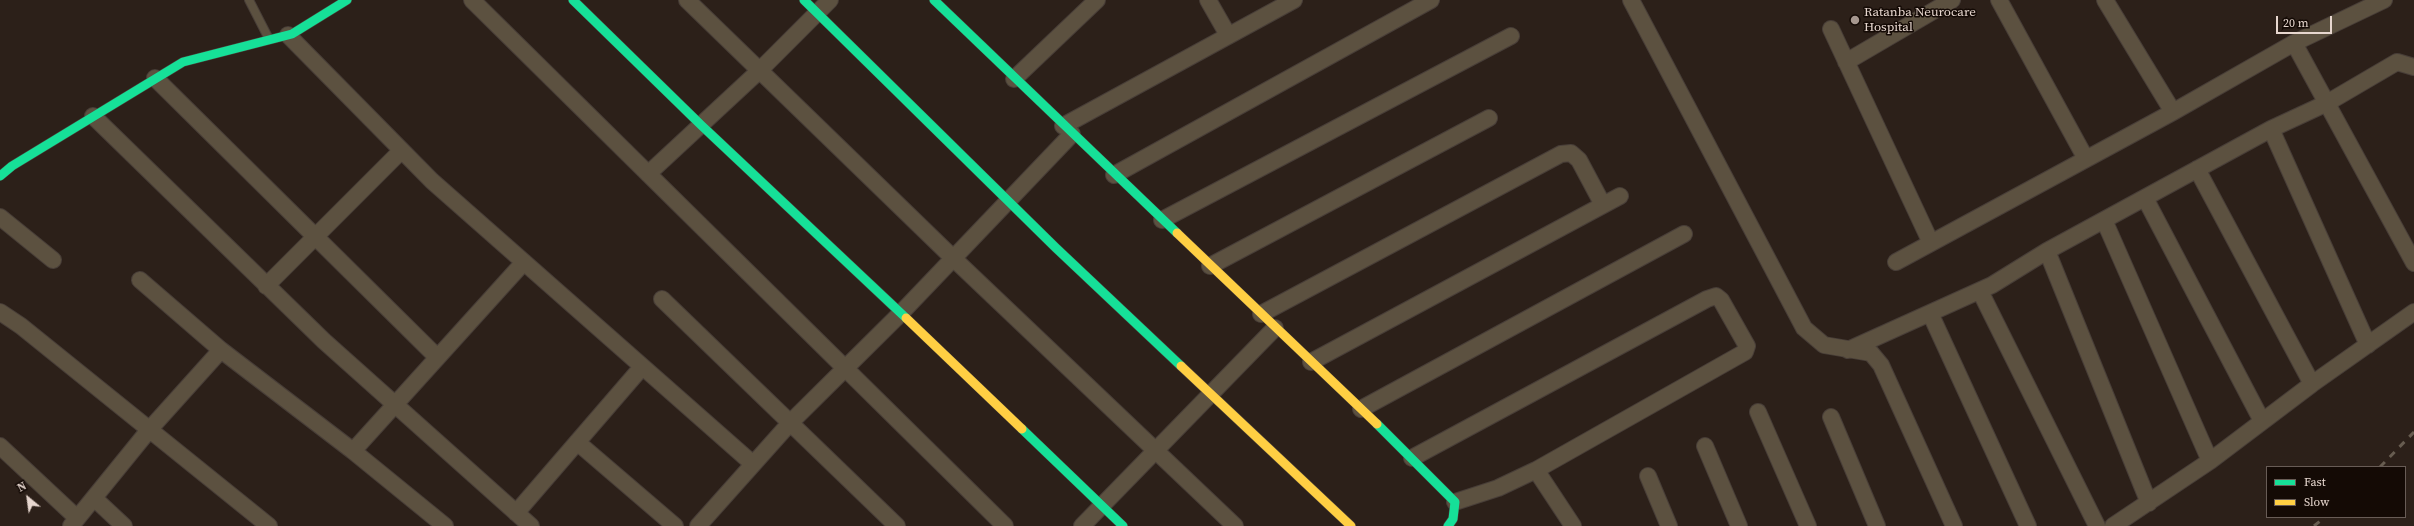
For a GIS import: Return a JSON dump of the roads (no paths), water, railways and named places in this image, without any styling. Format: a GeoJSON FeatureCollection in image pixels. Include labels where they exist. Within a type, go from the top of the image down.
{"type":"FeatureCollection","features":[{"type":"Feature","properties":{"kind":"street"},"geometry":{"type":"LineString","coordinates":[[0,176],[12,166],[183,62],[288,35],[347,0]]}},
{"type":"Feature","properties":{"kind":"street"},"geometry":{"type":"LineString","coordinates":[[472,0],[1005,526]]}},
{"type":"Feature","properties":{"kind":"street"},"geometry":{"type":"LineString","coordinates":[[573,0],[701,125],[902,313],[1123,526]]}},
{"type":"Feature","properties":{"kind":"street"},"geometry":{"type":"LineString","coordinates":[[687,0],[953,258],[1235,526]]}},
{"type":"Feature","properties":{"kind":"street"},"geometry":{"type":"LineString","coordinates":[[804,0],[1008,201],[1351,526]]}},
{"type":"Feature","properties":{"kind":"street"},"geometry":{"type":"LineString","coordinates":[[648,174],[759,71],[818,14],[830,0]]}},
{"type":"Feature","properties":{"kind":"street"},"geometry":{"type":"LineString","coordinates":[[934,0],[1014,79],[1442,487],[1455,502],[1453,519],[1448,526]]}},
{"type":"Feature","properties":{"kind":"street"},"geometry":{"type":"LineString","coordinates":[[1208,0],[1228,35]]}},
{"type":"Feature","properties":{"kind":"street"},"geometry":{"type":"LineString","coordinates":[[698,526],[790,423],[902,313],[1008,201],[1068,130],[1228,35],[1294,0]]}},
{"type":"Feature","properties":{"kind":"street"},"geometry":{"type":"LineString","coordinates":[[1114,174],[1431,0]]}},
{"type":"Feature","properties":{"kind":"street"},"geometry":{"type":"LineString","coordinates":[[1631,0],[1804,328],[1824,345],[1871,353],[1882,365],[1954,526]]}},
{"type":"Feature","properties":{"kind":"street"},"geometry":{"type":"LineString","coordinates":[[1846,62],[1952,0]]}},
{"type":"Feature","properties":{"kind":"street"},"geometry":{"type":"LineString","coordinates":[[1999,0],[2086,160]]}},
{"type":"Feature","properties":{"kind":"street"},"geometry":{"type":"LineString","coordinates":[[2105,0],[2173,112]]}},
{"type":"Feature","properties":{"kind":"street"},"geometry":{"type":"LineString","coordinates":[[1896,262],[2086,160],[2294,43],[2374,2]]}},
{"type":"Feature","properties":{"kind":"street"},"geometry":{"type":"LineString","coordinates":[[1014,79],[1087,3]]}},
{"type":"Feature","properties":{"kind":"street"},"geometry":{"type":"LineString","coordinates":[[1830,29],[1931,243]]}},
{"type":"Feature","properties":{"kind":"street"},"geometry":{"type":"LineString","coordinates":[[288,35],[432,182],[753,464]]}},
{"type":"Feature","properties":{"kind":"street"},"geometry":{"type":"LineString","coordinates":[[1162,220],[1511,36]]}},
{"type":"Feature","properties":{"kind":"street"},"geometry":{"type":"LineString","coordinates":[[2294,43],[2414,263]]}},
{"type":"Feature","properties":{"kind":"street"},"geometry":{"type":"LineString","coordinates":[[1848,350],[1980,290],[2047,251],[2271,129],[2327,103],[2397,62],[2414,67]]}},
{"type":"Feature","properties":{"kind":"street"},"geometry":{"type":"LineString","coordinates":[[155,78],[437,357]]}},
{"type":"Feature","properties":{"kind":"street"},"geometry":{"type":"LineString","coordinates":[[93,116],[266,286],[394,404],[531,526]]}},
{"type":"Feature","properties":{"kind":"street"},"geometry":{"type":"LineString","coordinates":[[1210,266],[1489,118]]}},
{"type":"Feature","properties":{"kind":"street"},"geometry":{"type":"LineString","coordinates":[[2271,129],[2368,345]]}},
{"type":"Feature","properties":{"kind":"street"},"geometry":{"type":"LineString","coordinates":[[266,286],[316,238],[401,151]]}},
{"type":"Feature","properties":{"kind":"street"},"geometry":{"type":"LineString","coordinates":[[1261,314],[1561,154],[1571,153],[1579,160],[1603,205]]}},
{"type":"Feature","properties":{"kind":"street"},"geometry":{"type":"LineString","coordinates":[[2197,169],[2312,384]]}},
{"type":"Feature","properties":{"kind":"street"},"geometry":{"type":"LineString","coordinates":[[1311,362],[1620,196]]}},
{"type":"Feature","properties":{"kind":"street"},"geometry":{"type":"LineString","coordinates":[[2145,198],[2262,421]]}},
{"type":"Feature","properties":{"kind":"street"},"geometry":{"type":"LineString","coordinates":[[0,217],[53,260]]}},
{"type":"Feature","properties":{"kind":"street"},"geometry":{"type":"LineString","coordinates":[[2104,220],[2210,461]]}},
{"type":"Feature","properties":{"kind":"street"},"geometry":{"type":"LineString","coordinates":[[1361,409],[1684,234]]}},
{"type":"Feature","properties":{"kind":"street"},"geometry":{"type":"LineString","coordinates":[[2047,251],[2149,502]]}},
{"type":"Feature","properties":{"kind":"street"},"geometry":{"type":"LineString","coordinates":[[353,451],[524,262]]}},
{"type":"Feature","properties":{"kind":"street"},"geometry":{"type":"LineString","coordinates":[[140,280],[221,350],[353,451],[445,526]]}},
{"type":"Feature","properties":{"kind":"street"},"geometry":{"type":"LineString","coordinates":[[1980,290],[2096,526]]}},
{"type":"Feature","properties":{"kind":"street"},"geometry":{"type":"LineString","coordinates":[[1412,458],[1707,298],[1713,296],[1719,297],[1747,346],[1745,352],[1536,470],[1498,488],[1455,502]]}},
{"type":"Feature","properties":{"kind":"street"},"geometry":{"type":"LineString","coordinates":[[662,299],[897,526]]}},
{"type":"Feature","properties":{"kind":"street"},"geometry":{"type":"LineString","coordinates":[[0,312],[21,326],[269,526]]}},
{"type":"Feature","properties":{"kind":"street"},"geometry":{"type":"LineString","coordinates":[[2114,526],[2210,461],[2312,384],[2414,312]]}},
{"type":"Feature","properties":{"kind":"street"},"geometry":{"type":"LineString","coordinates":[[1930,313],[2028,526]]}},
{"type":"Feature","properties":{"kind":"street"},"geometry":{"type":"LineString","coordinates":[[1082,526],[1275,328]]}},
{"type":"Feature","properties":{"kind":"street"},"geometry":{"type":"LineString","coordinates":[[0,446],[74,522],[149,430],[221,350]]}},
{"type":"Feature","properties":{"kind":"street"},"geometry":{"type":"LineString","coordinates":[[516,513],[642,367]]}},
{"type":"Feature","properties":{"kind":"street"},"geometry":{"type":"LineString","coordinates":[[1758,412],[1808,526]]}},
{"type":"Feature","properties":{"kind":"street"},"geometry":{"type":"LineString","coordinates":[[1831,417],[1877,526]]}},
{"type":"Feature","properties":{"kind":"street"},"geometry":{"type":"LineString","coordinates":[[577,442],[675,526]]}},
{"type":"Feature","properties":{"kind":"street"},"geometry":{"type":"LineString","coordinates":[[1705,446],[1739,526]]}},
{"type":"Feature","properties":{"kind":"street"},"geometry":{"type":"LineString","coordinates":[[1536,470],[1573,526]]}},
{"type":"Feature","properties":{"kind":"street"},"geometry":{"type":"LineString","coordinates":[[1648,476],[1669,526]]}},
{"type":"Feature","properties":{"kind":"street"},"geometry":{"type":"LineString","coordinates":[[94,498],[124,526]]}},
{"type":"Feature","properties":{"kind":"lane"},"geometry":{"type":"LineString","coordinates":[[249,0],[269,40]]}},
{"type":"Feature","properties":{"kind":"railway"},"geometry":{"type":"LineString","coordinates":[[2381,466],[2414,432]]}},
{"type":"Feature","properties":{"kind":"railway"},"geometry":{"type":"LineString","coordinates":[[2314,526],[2324,518]]}},
{"type":"Feature","properties":{"kind":"place","name":"Ratanba Neurocare Hospital"},"geometry":{"type":"Point","coordinates":[1855,20]}}]}
